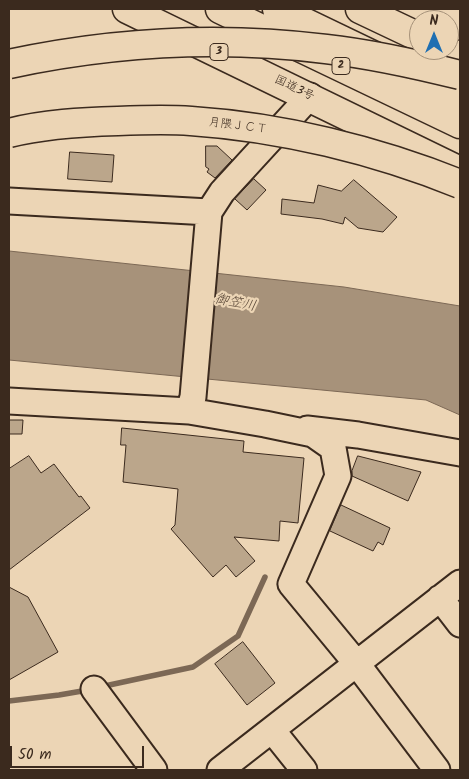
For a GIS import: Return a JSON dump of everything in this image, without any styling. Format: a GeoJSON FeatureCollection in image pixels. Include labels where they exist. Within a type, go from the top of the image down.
{"type":"FeatureCollection","features":[{"type":"Feature","properties":{"kind":"highway","name":"国道3号"},"geometry":{"type":"LineString","coordinates":[[127,9],[460,170]]}},
{"type":"Feature","properties":{"kind":"highway","name":"2"},"geometry":{"type":"LineString","coordinates":[[220,9],[460,124]]}},
{"type":"Feature","properties":{"kind":"highway","name":"2"},"geometry":{"type":"LineString","coordinates":[[277,9],[460,97]]}},
{"type":"Feature","properties":{"kind":"highway"},"geometry":{"type":"LineString","coordinates":[[360,9],[409,32]]}},
{"type":"Feature","properties":{"kind":"highway"},"geometry":{"type":"LineString","coordinates":[[9,64],[51,55],[110,47],[194,42],[263,44],[326,49],[420,65],[460,75]]}},
{"type":"Feature","properties":{"kind":"highway","name":"月隈ＪＣＴ"},"geometry":{"type":"LineString","coordinates":[[9,133],[86,122],[138,120],[190,121],[256,128],[339,145],[436,174],[460,184]]}},
{"type":"Feature","properties":{"kind":"street"},"geometry":{"type":"LineString","coordinates":[[191,404],[209,212],[222,192],[310,96]]}},
{"type":"Feature","properties":{"kind":"street"},"geometry":{"type":"LineString","coordinates":[[9,201],[209,212]]}},
{"type":"Feature","properties":{"kind":"street"},"geometry":{"type":"LineString","coordinates":[[9,401],[191,404],[265,424],[313,434],[333,448],[338,476],[292,584],[357,664],[437,770]]}},
{"type":"Feature","properties":{"kind":"street"},"geometry":{"type":"LineString","coordinates":[[265,424],[358,435],[460,453]]}},
{"type":"Feature","properties":{"kind":"street"},"geometry":{"type":"LineString","coordinates":[[220,770],[460,583]]}},
{"type":"Feature","properties":{"kind":"street"},"geometry":{"type":"LineString","coordinates":[[440,598],[460,624]]}},
{"type":"Feature","properties":{"kind":"street"},"geometry":{"type":"LineString","coordinates":[[94,689],[154,770]]}},
{"type":"Feature","properties":{"kind":"street"},"geometry":{"type":"LineString","coordinates":[[272,730],[304,770]]}},
{"type":"Feature","properties":{"kind":"water","name":"御笠川"},"geometry":{"type":"Polygon","coordinates":[[[9,251],[344,287],[460,306],[460,415],[426,400],[9,360],[9,251]]]}},
{"type":"Feature","properties":{"kind":"building"},"geometry":{"type":"Polygon","coordinates":[[[206,146],[217,146],[232,160],[215,178],[207,172],[209,169],[206,167],[206,146]]]}},
{"type":"Feature","properties":{"kind":"building"},"geometry":{"type":"Polygon","coordinates":[[[70,152],[114,155],[112,182],[68,179],[70,152]]]}},
{"type":"Feature","properties":{"kind":"building"},"geometry":{"type":"Polygon","coordinates":[[[254,179],[266,190],[247,210],[235,199],[254,179]]]}},
{"type":"Feature","properties":{"kind":"building"},"geometry":{"type":"Polygon","coordinates":[[[354,180],[397,217],[383,232],[358,228],[345,217],[343,224],[322,219],[281,214],[282,199],[314,203],[318,185],[341,191],[354,180]]]}},
{"type":"Feature","properties":{"kind":"building"},"geometry":{"type":"Polygon","coordinates":[[[9,420],[23,420],[22,434],[9,434],[9,420]]]}},
{"type":"Feature","properties":{"kind":"building"},"geometry":{"type":"Polygon","coordinates":[[[122,428],[244,441],[243,452],[304,458],[298,523],[280,521],[279,541],[234,537],[255,561],[236,577],[226,565],[213,577],[171,529],[175,525],[178,489],[123,482],[126,445],[121,445],[122,428]]]}},
{"type":"Feature","properties":{"kind":"building"},"geometry":{"type":"Polygon","coordinates":[[[29,456],[41,473],[54,464],[79,497],[81,496],[90,508],[9,570],[9,469],[29,456]]]}},
{"type":"Feature","properties":{"kind":"building"},"geometry":{"type":"Polygon","coordinates":[[[358,456],[421,472],[408,501],[352,476],[358,456]]]}},
{"type":"Feature","properties":{"kind":"building"},"geometry":{"type":"Polygon","coordinates":[[[341,505],[390,528],[383,545],[378,542],[373,551],[330,531],[341,505]]]}},
{"type":"Feature","properties":{"kind":"building"},"geometry":{"type":"Polygon","coordinates":[[[9,587],[28,597],[58,652],[9,680],[9,587]]]}},
{"type":"Feature","properties":{"kind":"building"},"geometry":{"type":"Polygon","coordinates":[[[243,642],[275,683],[247,705],[215,664],[243,642]]]}},
{"type":"Feature","properties":{"kind":"waterway"},"geometry":{"type":"LineString","coordinates":[[100,687],[193,667],[238,636],[265,577]]}},
{"type":"Feature","properties":{"kind":"waterway"},"geometry":{"type":"LineString","coordinates":[[9,701],[88,690]]}}]}
